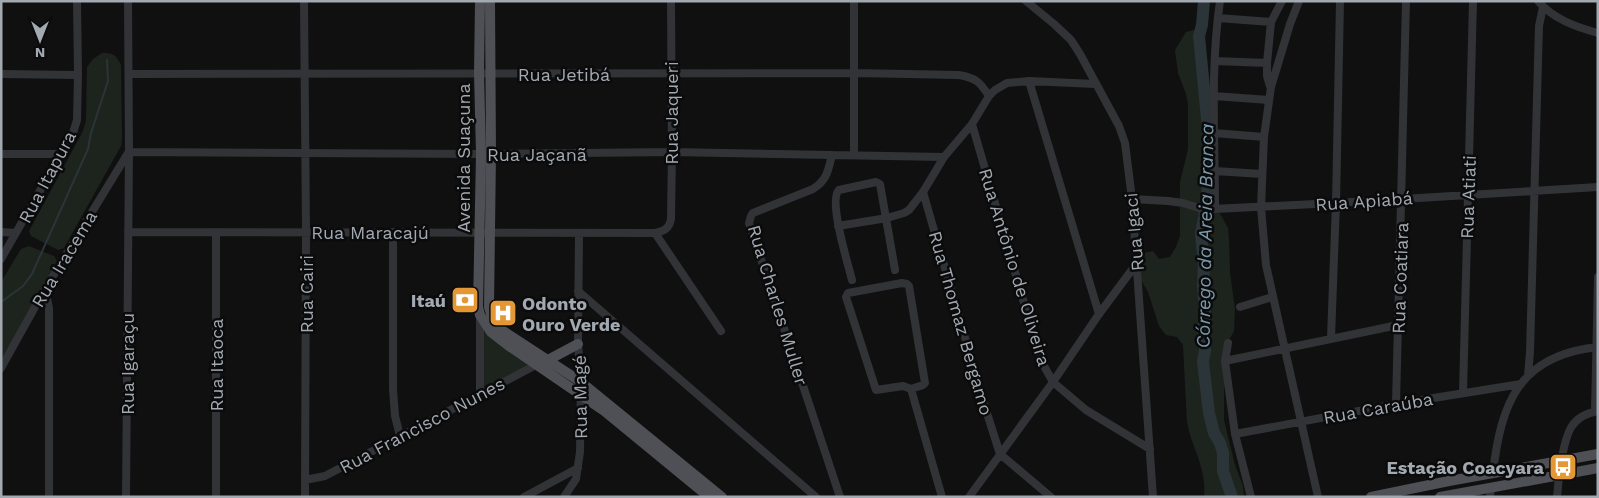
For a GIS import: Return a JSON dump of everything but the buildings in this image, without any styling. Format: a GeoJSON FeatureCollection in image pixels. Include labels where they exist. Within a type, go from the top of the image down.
{"type":"FeatureCollection","features":[{"type":"Feature","properties":{"kind":"main road","name":"Avenida Suaçuna"},"geometry":{"type":"LineString","coordinates":[[480,1],[479,73],[486,154]]}},
{"type":"Feature","properties":{"kind":"main road","name":"Avenida Suaçuna"},"geometry":{"type":"LineString","coordinates":[[480,315],[478,306],[484,233],[490,73],[490,1]]}},
{"type":"Feature","properties":{"kind":"main road","name":"Avenida Suaçuna"},"geometry":{"type":"LineString","coordinates":[[484,233],[489,307],[492,317],[503,330],[548,360]]}},
{"type":"Feature","properties":{"kind":"main road"},"geometry":{"type":"LineString","coordinates":[[480,315],[491,332],[603,410],[709,497]]}},
{"type":"Feature","properties":{"kind":"main road"},"geometry":{"type":"LineString","coordinates":[[578,344],[548,360],[582,382],[722,497]]}},
{"type":"Feature","properties":{"kind":"main road"},"geometry":{"type":"LineString","coordinates":[[1371,497],[1598,454]]}},
{"type":"Feature","properties":{"kind":"main road"},"geometry":{"type":"LineString","coordinates":[[1440,497],[1490,492],[1598,468]]}},
{"type":"Feature","properties":{"kind":"main road"},"geometry":{"type":"LineString","coordinates":[[1490,492],[1493,473]]}},
{"type":"Feature","properties":{"kind":"street","name":"Rua Itapura"},"geometry":{"type":"LineString","coordinates":[[1,259],[73,133],[77,120],[77,1]]}},
{"type":"Feature","properties":{"kind":"street"},"geometry":{"type":"LineString","coordinates":[[128,1],[130,74],[128,232]]}},
{"type":"Feature","properties":{"kind":"street","name":"Rua Cairi"},"geometry":{"type":"LineString","coordinates":[[304,1],[306,232],[305,497]]}},
{"type":"Feature","properties":{"kind":"street","name":"Rua Jaqueri"},"geometry":{"type":"LineString","coordinates":[[670,225],[672,152],[671,1]]}},
{"type":"Feature","properties":{"kind":"street"},"geometry":{"type":"LineString","coordinates":[[854,1],[854,155]]}},
{"type":"Feature","properties":{"kind":"street","name":"Rua Igaci"},"geometry":{"type":"LineString","coordinates":[[1026,1],[1054,24],[1070,40],[1080,54],[1119,126],[1124,143],[1132,199],[1153,497]]}},
{"type":"Feature","properties":{"kind":"street"},"geometry":{"type":"LineString","coordinates":[[1214,209],[1215,61],[1220,1]]}},
{"type":"Feature","properties":{"kind":"street"},"geometry":{"type":"LineString","coordinates":[[1299,1],[1271,87],[1264,137],[1261,207],[1266,265],[1272,297],[1318,497]]}},
{"type":"Feature","properties":{"kind":"street"},"geometry":{"type":"LineString","coordinates":[[1331,338],[1340,1]]}},
{"type":"Feature","properties":{"kind":"street","name":"Rua Coatiara"},"geometry":{"type":"LineString","coordinates":[[1396,404],[1406,1]]}},
{"type":"Feature","properties":{"kind":"street","name":"Rua Atiati"},"geometry":{"type":"LineString","coordinates":[[1463,393],[1473,1]]}},
{"type":"Feature","properties":{"kind":"street"},"geometry":{"type":"LineString","coordinates":[[1271,87],[1267,63],[1271,22],[1280,2]]}},
{"type":"Feature","properties":{"kind":"street"},"geometry":{"type":"LineString","coordinates":[[1528,376],[1541,4],[1568,23],[1598,33]]}},
{"type":"Feature","properties":{"kind":"street"},"geometry":{"type":"LineString","coordinates":[[1218,18],[1271,22]]}},
{"type":"Feature","properties":{"kind":"street"},"geometry":{"type":"LineString","coordinates":[[1215,61],[1267,63]]}},
{"type":"Feature","properties":{"kind":"street"},"geometry":{"type":"LineString","coordinates":[[1,74],[78,75]]}},
{"type":"Feature","properties":{"kind":"street","name":"Rua Jetibá"},"geometry":{"type":"LineString","coordinates":[[130,74],[959,75],[977,81],[989,96]]}},
{"type":"Feature","properties":{"kind":"street"},"geometry":{"type":"LineString","coordinates":[[838,226],[887,218],[909,210],[923,192],[944,157],[972,124],[989,96],[1007,83],[1029,80],[1095,84]]}},
{"type":"Feature","properties":{"kind":"street"},"geometry":{"type":"LineString","coordinates":[[1029,80],[1099,314]]}},
{"type":"Feature","properties":{"kind":"street"},"geometry":{"type":"LineString","coordinates":[[1214,96],[1269,100]]}},
{"type":"Feature","properties":{"kind":"street","name":"Rua Antônio de Oliveira"},"geometry":{"type":"LineString","coordinates":[[972,124],[1044,366],[1053,382],[1086,410],[1150,449]]}},
{"type":"Feature","properties":{"kind":"street"},"geometry":{"type":"LineString","coordinates":[[1214,134],[1264,137]]}},
{"type":"Feature","properties":{"kind":"street","name":"Rua Jaçanã"},"geometry":{"type":"LineString","coordinates":[[129,152],[486,154],[672,152],[944,157]]}},
{"type":"Feature","properties":{"kind":"street","name":"Rua Iracema"},"geometry":{"type":"LineString","coordinates":[[1,368],[45,289],[129,152]]}},
{"type":"Feature","properties":{"kind":"street"},"geometry":{"type":"LineString","coordinates":[[1,154],[61,154]]}},
{"type":"Feature","properties":{"kind":"street","name":"Rua Charles Muller"},"geometry":{"type":"LineString","coordinates":[[832,155],[827,175],[820,185],[753,213],[750,216],[749,223],[840,497]]}},
{"type":"Feature","properties":{"kind":"street"},"geometry":{"type":"LineString","coordinates":[[1215,171],[1262,174]]}},
{"type":"Feature","properties":{"kind":"street"},"geometry":{"type":"LineString","coordinates":[[852,280],[838,226],[835,195],[837,191],[876,182],[880,184],[895,270]]}},
{"type":"Feature","properties":{"kind":"street","name":"Rua Apiabá"},"geometry":{"type":"LineString","coordinates":[[1132,199],[1183,203],[1199,208],[1214,209],[1598,187]]}},
{"type":"Feature","properties":{"kind":"street","name":"Rua Thomaz Bergamo"},"geometry":{"type":"LineString","coordinates":[[923,192],[1000,454]]}},
{"type":"Feature","properties":{"kind":"street","name":"Rua Maracajú"},"geometry":{"type":"LineString","coordinates":[[128,232],[579,234],[655,233],[664,231],[670,225]]}},
{"type":"Feature","properties":{"kind":"street"},"geometry":{"type":"LineString","coordinates":[[1,232],[16,233]]}},
{"type":"Feature","properties":{"kind":"street","name":"Rua Igaraçu"},"geometry":{"type":"LineString","coordinates":[[126,497],[128,232]]}},
{"type":"Feature","properties":{"kind":"street","name":"Rua Itaoca"},"geometry":{"type":"LineString","coordinates":[[216,232],[216,497]]}},
{"type":"Feature","properties":{"kind":"street"},"geometry":{"type":"LineString","coordinates":[[393,232],[393,389],[395,416],[400,436]]}},
{"type":"Feature","properties":{"kind":"street"},"geometry":{"type":"LineString","coordinates":[[655,233],[721,330]]}},
{"type":"Feature","properties":{"kind":"street","name":"Rua Magé"},"geometry":{"type":"LineString","coordinates":[[564,497],[576,479],[580,452],[580,393],[582,382],[578,344],[579,234]]}},
{"type":"Feature","properties":{"kind":"street"},"geometry":{"type":"LineString","coordinates":[[969,497],[1053,382],[1099,314],[1137,264]]}},
{"type":"Feature","properties":{"kind":"street"},"geometry":{"type":"LineString","coordinates":[[1561,462],[1567,432],[1572,424],[1596,411],[1598,277]]}},
{"type":"Feature","properties":{"kind":"street"},"geometry":{"type":"LineString","coordinates":[[902,283],[907,284],[926,381],[923,385],[911,389],[903,386],[875,389],[846,300],[848,293],[902,283]]}},
{"type":"Feature","properties":{"kind":"street"},"geometry":{"type":"LineString","coordinates":[[45,289],[49,308],[49,497]]}},
{"type":"Feature","properties":{"kind":"street"},"geometry":{"type":"LineString","coordinates":[[578,292],[816,497]]}},
{"type":"Feature","properties":{"kind":"street"},"geometry":{"type":"LineString","coordinates":[[1240,307],[1272,297]]}},
{"type":"Feature","properties":{"kind":"street"},"geometry":{"type":"LineString","coordinates":[[480,315],[480,394]]}},
{"type":"Feature","properties":{"kind":"street"},"geometry":{"type":"LineString","coordinates":[[1225,361],[1398,325]]}},
{"type":"Feature","properties":{"kind":"street"},"geometry":{"type":"LineString","coordinates":[[1228,343],[1225,361],[1235,434],[1251,497]]}},
{"type":"Feature","properties":{"kind":"street"},"geometry":{"type":"LineString","coordinates":[[1493,473],[1503,417],[1510,399],[1521,384],[1542,364],[1557,356],[1572,351],[1597,347]]}},
{"type":"Feature","properties":{"kind":"street"},"geometry":{"type":"LineString","coordinates":[[1530,352],[1542,364]]}},
{"type":"Feature","properties":{"kind":"street","name":"Rua Francisco Nunes"},"geometry":{"type":"LineString","coordinates":[[305,480],[325,476],[536,365]]}},
{"type":"Feature","properties":{"kind":"street","name":"Rua Caraúba"},"geometry":{"type":"LineString","coordinates":[[1235,434],[1396,404],[1521,384]]}},
{"type":"Feature","properties":{"kind":"street"},"geometry":{"type":"LineString","coordinates":[[911,389],[942,497]]}},
{"type":"Feature","properties":{"kind":"street"},"geometry":{"type":"LineString","coordinates":[[1000,454],[1051,497]]}},
{"type":"Feature","properties":{"kind":"street"},"geometry":{"type":"LineString","coordinates":[[524,497],[578,468]]}},
{"type":"Feature","properties":{"kind":"street"},"geometry":{"type":"LineString","coordinates":[[1557,497],[1559,476]]}},
{"type":"Feature","properties":{"kind":"shaded area"},"geometry":{"type":"Polygon","coordinates":[[[1200,29],[1211,141],[1211,197],[1228,228],[1230,273],[1235,309],[1234,331],[1229,340],[1224,362],[1224,420],[1235,465],[1243,486],[1244,497],[1204,497],[1201,468],[1187,422],[1183,345],[1177,337],[1166,335],[1159,326],[1148,292],[1141,280],[1134,259],[1143,253],[1153,251],[1159,259],[1170,257],[1180,236],[1180,182],[1188,149],[1188,104],[1178,73],[1175,50],[1186,32],[1200,29]]]}},
{"type":"Feature","properties":{"kind":"shaded area"},"geometry":{"type":"Polygon","coordinates":[[[102,53],[114,55],[121,65],[121,146],[64,248],[58,250],[31,236],[29,231],[83,131],[86,120],[87,67],[93,59],[102,53]]]}},
{"type":"Feature","properties":{"kind":"shaded area"},"geometry":{"type":"Polygon","coordinates":[[[29,246],[54,256],[57,261],[1,360],[1,282],[21,249],[29,246]]]}},
{"type":"Feature","properties":{"kind":"shaded area"},"geometry":{"type":"Polygon","coordinates":[[[481,327],[488,335],[530,365],[482,387],[481,327]]]}},
{"type":"Feature","properties":{"kind":"waterway","name":"Córrego da Areia Branca"},"geometry":{"type":"LineString","coordinates":[[1204,1],[1199,36],[1210,150],[1208,186],[1201,233],[1205,314],[1203,362],[1209,413],[1214,433],[1223,453],[1223,471],[1232,497]]}},
{"type":"Feature","properties":{"kind":"waterway"},"geometry":{"type":"LineString","coordinates":[[1,302],[23,286],[32,274],[88,149],[91,133],[108,81],[107,60]]}},
{"type":"Feature","properties":{"kind":"place","name":"Itaú"},"geometry":{"type":"Point","coordinates":[465,300]}},
{"type":"Feature","properties":{"kind":"place","name":"Odonto Ouro Verde"},"geometry":{"type":"Point","coordinates":[503,313]}},
{"type":"Feature","properties":{"kind":"place","name":"Estação Coacyara"},"geometry":{"type":"Point","coordinates":[1563,467]}}]}
